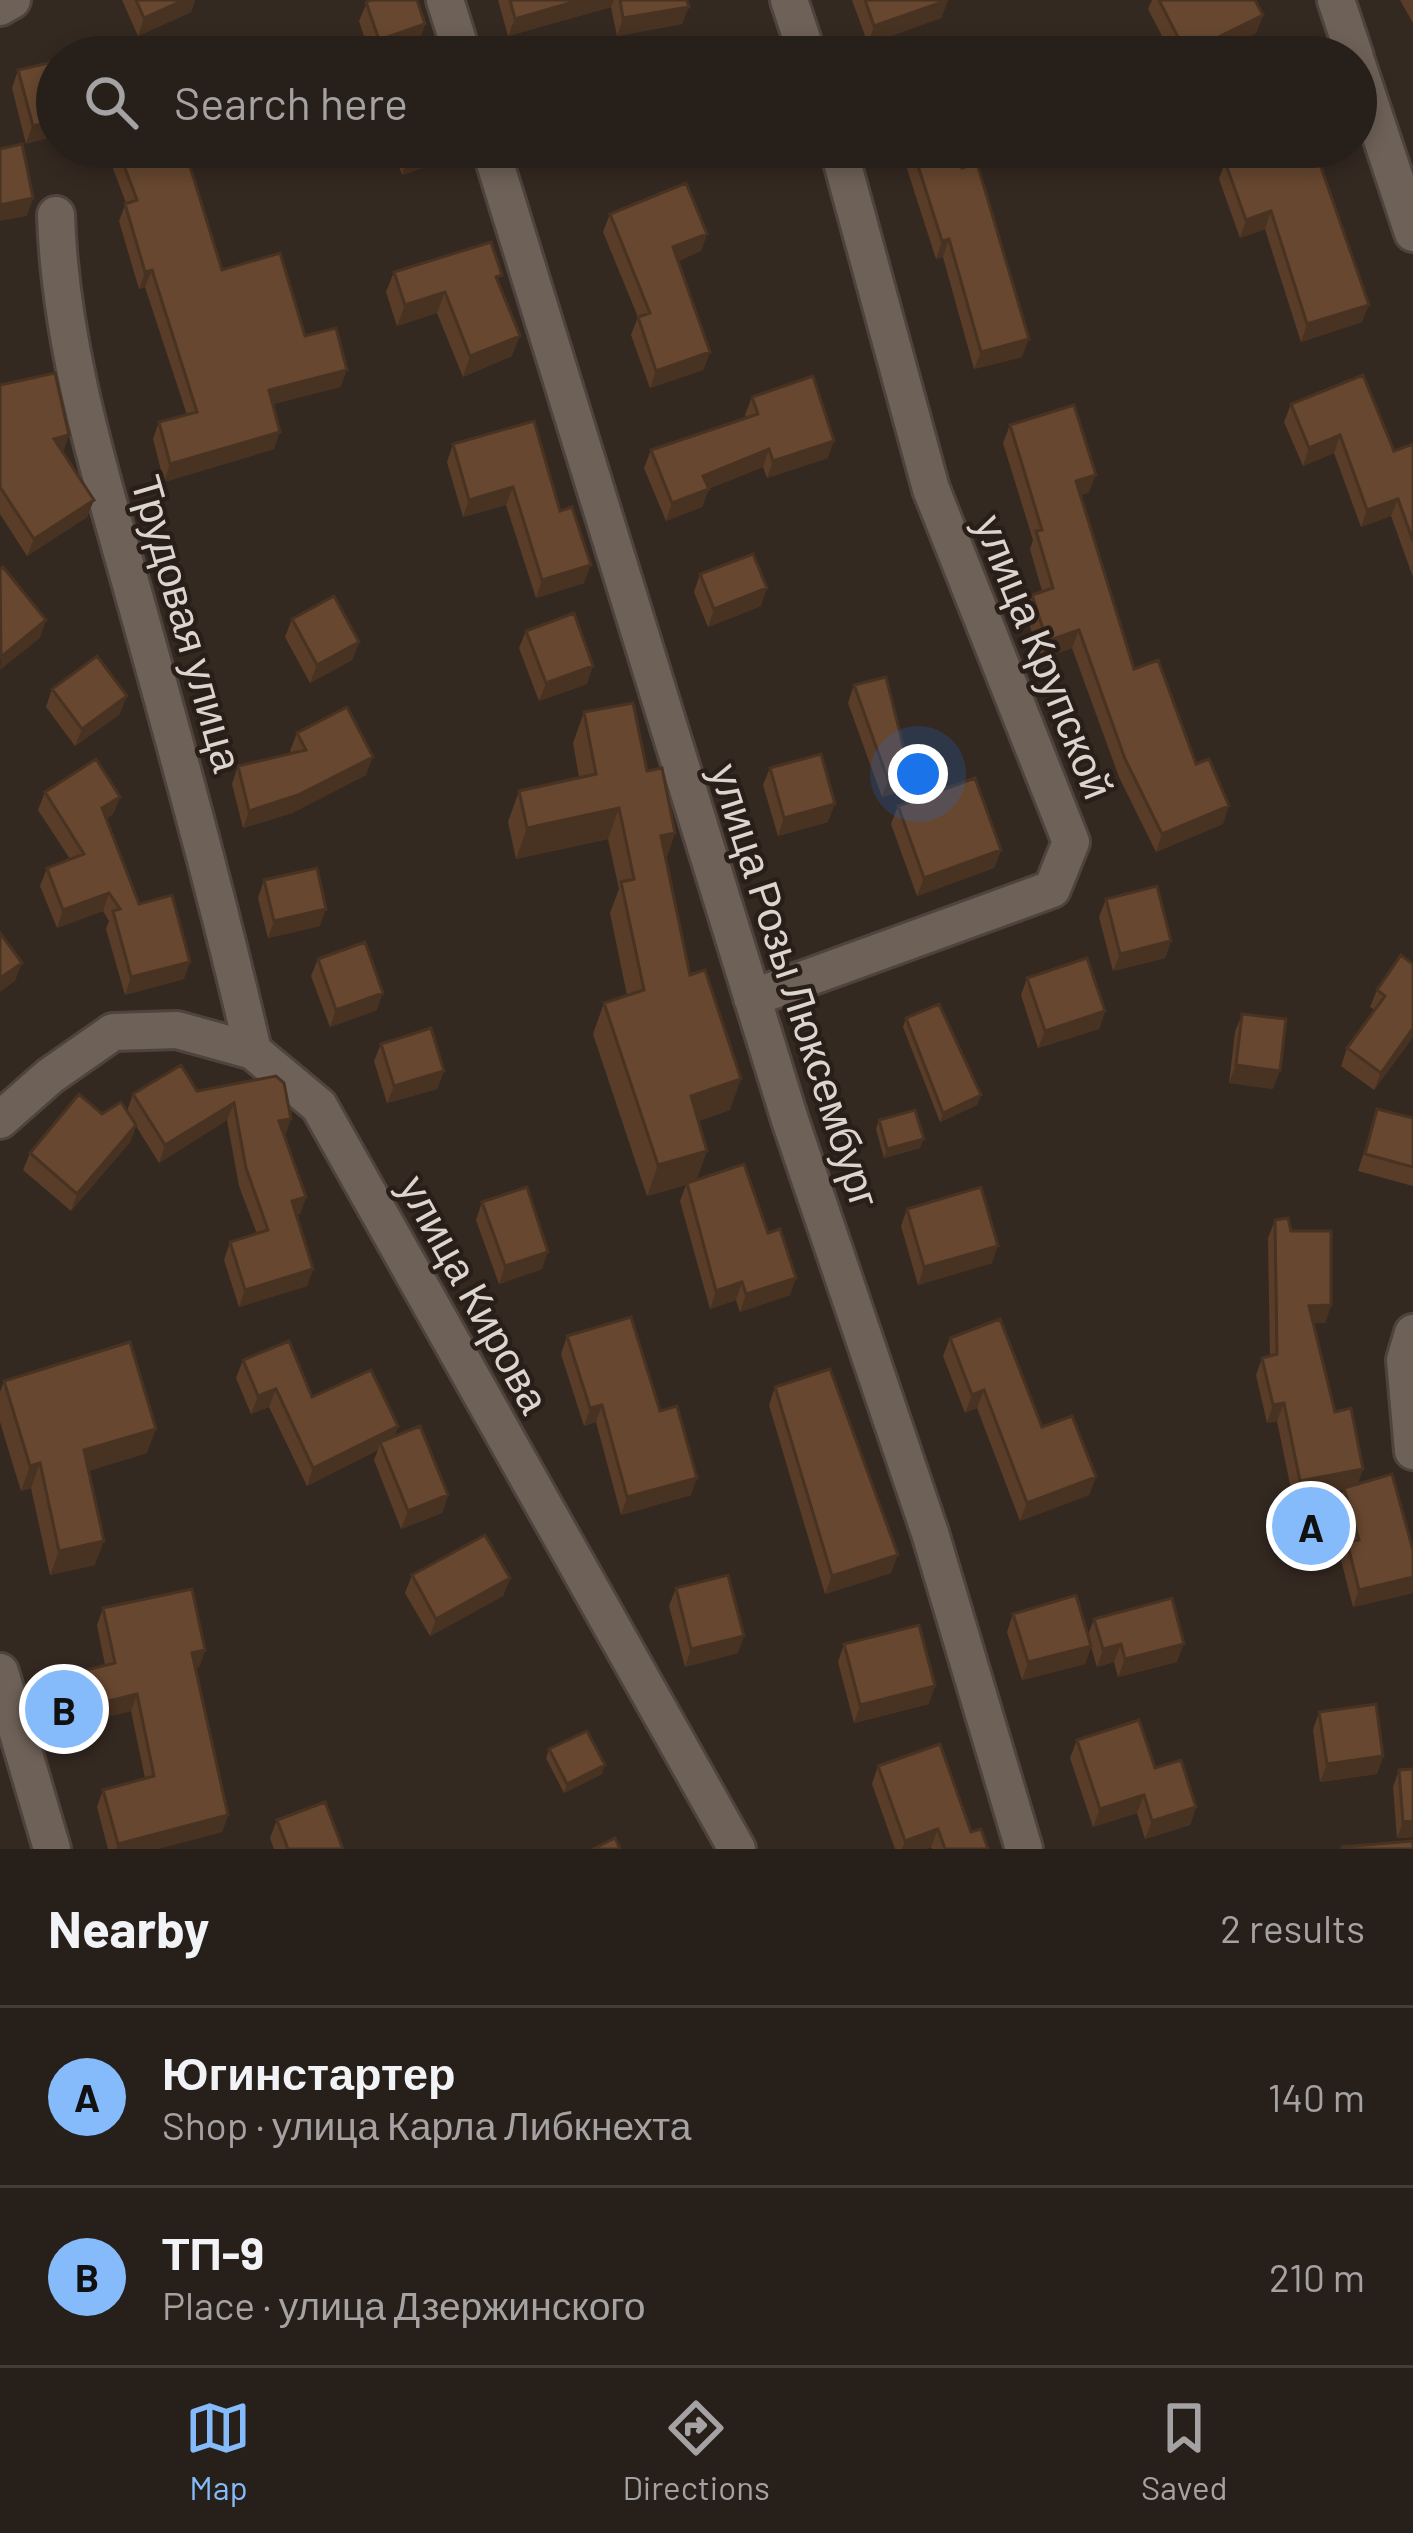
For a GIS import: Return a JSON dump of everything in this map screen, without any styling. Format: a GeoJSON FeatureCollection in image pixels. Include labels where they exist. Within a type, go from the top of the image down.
{"type":"FeatureCollection","features":[{"type":"Feature","properties":{"kind":"street"},"geometry":{"type":"LineString","coordinates":[[0,7],[12,0]]}},
{"type":"Feature","properties":{"kind":"street"},"geometry":{"type":"LineString","coordinates":[[445,0],[456,36]]}},
{"type":"Feature","properties":{"kind":"street"},"geometry":{"type":"LineString","coordinates":[[789,0],[801,36]]}},
{"type":"Feature","properties":{"kind":"street"},"geometry":{"type":"LineString","coordinates":[[1336,0],[1348,36]]}},
{"type":"Feature","properties":{"kind":"street"},"geometry":{"type":"LineString","coordinates":[[1377,125],[1413,233]]}},
{"type":"Feature","properties":{"kind":"street","name":"улица Розы Люксембург"},"geometry":{"type":"LineString","coordinates":[[496,168],[752,998],[937,1555],[1024,1849]]}},
{"type":"Feature","properties":{"kind":"street","name":"улица Крупской"},"geometry":{"type":"LineString","coordinates":[[752,998],[1052,889],[1071,842],[931,489],[844,168]]}},
{"type":"Feature","properties":{"kind":"street","name":"Трудовая улица"},"geometry":{"type":"LineString","coordinates":[[56,215],[58,291],[96,456],[216,894],[253,1052]]}},
{"type":"Feature","properties":{"kind":"street","name":"улица Кирова"},"geometry":{"type":"LineString","coordinates":[[0,1120],[113,1032],[177,1030],[253,1052],[320,1106],[737,1849]]}},
{"type":"Feature","properties":{"kind":"street"},"geometry":{"type":"LineString","coordinates":[[1413,1333],[1405,1360],[1413,1450]]}},
{"type":"Feature","properties":{"kind":"street"},"geometry":{"type":"LineString","coordinates":[[0,1672],[52,1849]]}},
{"type":"Feature","properties":{"kind":"building"},"geometry":{"type":"Polygon","coordinates":[[[136,0],[184,0],[144,18],[136,0]]]}},
{"type":"Feature","properties":{"kind":"building"},"geometry":{"type":"Polygon","coordinates":[[[417,0],[425,24],[378,36],[366,2],[417,0]]]}},
{"type":"Feature","properties":{"kind":"building"},"geometry":{"type":"Polygon","coordinates":[[[510,0],[580,0],[515,19],[510,0]]]}},
{"type":"Feature","properties":{"kind":"building"},"geometry":{"type":"Polygon","coordinates":[[[620,0],[687,0],[689,7],[623,18],[620,0]]]}},
{"type":"Feature","properties":{"kind":"building"},"geometry":{"type":"Polygon","coordinates":[[[865,0],[948,0],[874,26],[865,0]]]}},
{"type":"Feature","properties":{"kind":"building"},"geometry":{"type":"Polygon","coordinates":[[[1159,0],[1255,0],[1263,15],[1220,36],[1177,36],[1159,0]]]}},
{"type":"Feature","properties":{"kind":"building"},"geometry":{"type":"Polygon","coordinates":[[[36,66],[36,125],[33,126],[18,70],[36,66]]]}},
{"type":"Feature","properties":{"kind":"building"},"geometry":{"type":"Polygon","coordinates":[[[22,144],[33,198],[0,205],[0,149],[22,144]]]}},
{"type":"Feature","properties":{"kind":"building"},"geometry":{"type":"Polygon","coordinates":[[[125,168],[190,168],[222,270],[280,253],[305,336],[336,328],[347,370],[269,390],[280,432],[170,464],[159,422],[197,412],[152,270],[145,272],[125,204],[137,200],[125,168]]]}},
{"type":"Feature","properties":{"kind":"building"},"geometry":{"type":"Polygon","coordinates":[[[919,168],[978,168],[1029,339],[981,352],[949,239],[942,241],[919,168]]]}},
{"type":"Feature","properties":{"kind":"building"},"geometry":{"type":"Polygon","coordinates":[[[1227,168],[1321,168],[1369,305],[1307,324],[1271,211],[1246,220],[1227,168]]]}},
{"type":"Feature","properties":{"kind":"building"},"geometry":{"type":"Polygon","coordinates":[[[686,183],[707,234],[673,247],[710,352],[656,371],[638,317],[650,313],[610,214],[686,183]]]}},
{"type":"Feature","properties":{"kind":"building"},"geometry":{"type":"Polygon","coordinates":[[[491,242],[502,275],[496,277],[520,336],[470,356],[445,292],[405,305],[394,272],[491,242]]]}},
{"type":"Feature","properties":{"kind":"building"},"geometry":{"type":"Polygon","coordinates":[[[55,373],[69,435],[54,439],[94,500],[34,539],[0,487],[0,385],[55,373]]]}},
{"type":"Feature","properties":{"kind":"building"},"geometry":{"type":"Polygon","coordinates":[[[1363,375],[1394,451],[1413,444],[1413,541],[1398,499],[1367,510],[1340,435],[1309,448],[1291,404],[1363,375]]]}},
{"type":"Feature","properties":{"kind":"building"},"geometry":{"type":"Polygon","coordinates":[[[813,376],[834,441],[773,461],[769,449],[703,476],[709,489],[672,503],[651,450],[758,414],[752,397],[813,376]]]}},
{"type":"Feature","properties":{"kind":"building"},"geometry":{"type":"Polygon","coordinates":[[[1074,405],[1096,475],[1076,481],[1134,669],[1158,660],[1196,764],[1209,759],[1229,806],[1162,834],[1125,759],[1079,630],[1047,641],[1032,595],[1053,588],[1036,531],[1042,530],[1010,425],[1074,405]]]}},
{"type":"Feature","properties":{"kind":"building"},"geometry":{"type":"Polygon","coordinates":[[[534,421],[560,511],[572,507],[591,565],[542,580],[513,487],[469,500],[453,444],[534,421]]]}},
{"type":"Feature","properties":{"kind":"building"},"geometry":{"type":"Polygon","coordinates":[[[753,554],[767,588],[714,609],[700,574],[753,554]]]}},
{"type":"Feature","properties":{"kind":"building"},"geometry":{"type":"Polygon","coordinates":[[[0,569],[46,620],[1,657],[0,569]]]}},
{"type":"Feature","properties":{"kind":"building"},"geometry":{"type":"Polygon","coordinates":[[[334,596],[359,642],[317,665],[292,619],[334,596]]]}},
{"type":"Feature","properties":{"kind":"building"},"geometry":{"type":"Polygon","coordinates":[[[574,613],[593,666],[546,683],[526,631],[574,613]]]}},
{"type":"Feature","properties":{"kind":"building"},"geometry":{"type":"Polygon","coordinates":[[[97,656],[127,696],[82,729],[52,689],[97,656]]]}},
{"type":"Feature","properties":{"kind":"building"},"geometry":{"type":"Polygon","coordinates":[[[886,677],[910,773],[888,780],[854,685],[886,677]]]}},
{"type":"Feature","properties":{"kind":"building"},"geometry":{"type":"Polygon","coordinates":[[[633,703],[647,771],[662,768],[675,833],[661,836],[690,975],[705,970],[741,1079],[691,1096],[707,1151],[658,1165],[604,1003],[644,990],[621,882],[634,879],[619,808],[527,828],[519,791],[596,774],[584,712],[633,703]]]}},
{"type":"Feature","properties":{"kind":"building"},"geometry":{"type":"Polygon","coordinates":[[[347,707],[373,757],[298,795],[249,811],[238,766],[306,750],[297,733],[347,707]]]}},
{"type":"Feature","properties":{"kind":"building"},"geometry":{"type":"Polygon","coordinates":[[[821,754],[835,804],[784,818],[770,768],[821,754]]]}},
{"type":"Feature","properties":{"kind":"building"},"geometry":{"type":"Polygon","coordinates":[[[96,759],[120,797],[102,808],[139,904],[172,895],[190,962],[131,977],[113,911],[120,909],[109,893],[63,910],[47,868],[84,854],[45,792],[96,759]]]}},
{"type":"Feature","properties":{"kind":"building"},"geometry":{"type":"Polygon","coordinates":[[[975,778],[1001,850],[924,878],[898,806],[975,778]]]}},
{"type":"Feature","properties":{"kind":"building"},"geometry":{"type":"Polygon","coordinates":[[[317,868],[326,909],[274,921],[264,880],[317,868]]]}},
{"type":"Feature","properties":{"kind":"building"},"geometry":{"type":"Polygon","coordinates":[[[1157,886],[1171,941],[1120,954],[1106,899],[1157,886]]]}},
{"type":"Feature","properties":{"kind":"building"},"geometry":{"type":"Polygon","coordinates":[[[0,933],[22,963],[0,978],[0,933]]]}},
{"type":"Feature","properties":{"kind":"building"},"geometry":{"type":"Polygon","coordinates":[[[365,942],[383,993],[336,1010],[318,959],[365,942]]]}},
{"type":"Feature","properties":{"kind":"building"},"geometry":{"type":"Polygon","coordinates":[[[1401,955],[1413,964],[1413,1028],[1381,1073],[1347,1048],[1385,996],[1377,990],[1401,955]]]}},
{"type":"Feature","properties":{"kind":"building"},"geometry":{"type":"Polygon","coordinates":[[[1087,958],[1105,1011],[1045,1031],[1027,978],[1087,958]]]}},
{"type":"Feature","properties":{"kind":"building"},"geometry":{"type":"Polygon","coordinates":[[[939,1004],[981,1095],[943,1113],[906,1018],[939,1004]]]}},
{"type":"Feature","properties":{"kind":"building"},"geometry":{"type":"Polygon","coordinates":[[[1242,1014],[1286,1019],[1280,1071],[1236,1065],[1242,1014]]]}},
{"type":"Feature","properties":{"kind":"building"},"geometry":{"type":"Polygon","coordinates":[[[431,1028],[444,1071],[394,1086],[381,1044],[431,1028]]]}},
{"type":"Feature","properties":{"kind":"building"},"geometry":{"type":"Polygon","coordinates":[[[181,1065],[197,1091],[276,1076],[284,1083],[291,1119],[279,1121],[306,1197],[292,1201],[313,1269],[245,1290],[230,1242],[268,1230],[246,1168],[234,1103],[165,1145],[133,1094],[181,1065]]]}},
{"type":"Feature","properties":{"kind":"building"},"geometry":{"type":"Polygon","coordinates":[[[79,1094],[102,1114],[121,1102],[136,1125],[77,1194],[30,1153],[79,1094]]]}},
{"type":"Feature","properties":{"kind":"building"},"geometry":{"type":"Polygon","coordinates":[[[1377,1109],[1413,1118],[1413,1167],[1365,1154],[1377,1109]]]}},
{"type":"Feature","properties":{"kind":"building"},"geometry":{"type":"Polygon","coordinates":[[[915,1110],[924,1139],[887,1149],[879,1120],[915,1110]]]}},
{"type":"Feature","properties":{"kind":"building"},"geometry":{"type":"Polygon","coordinates":[[[744,1164],[768,1233],[780,1229],[796,1278],[746,1294],[742,1282],[716,1291],[687,1183],[744,1164]]]}},
{"type":"Feature","properties":{"kind":"building"},"geometry":{"type":"Polygon","coordinates":[[[527,1187],[548,1252],[505,1266],[482,1202],[527,1187]]]}},
{"type":"Feature","properties":{"kind":"building"},"geometry":{"type":"Polygon","coordinates":[[[981,1187],[998,1246],[924,1267],[907,1209],[981,1187]]]}},
{"type":"Feature","properties":{"kind":"building"},"geometry":{"type":"Polygon","coordinates":[[[1288,1218],[1291,1231],[1331,1231],[1331,1305],[1309,1306],[1335,1412],[1351,1408],[1363,1469],[1300,1481],[1284,1403],[1273,1405],[1262,1358],[1277,1354],[1275,1220],[1288,1218]]]}},
{"type":"Feature","properties":{"kind":"building"},"geometry":{"type":"Polygon","coordinates":[[[631,1317],[660,1411],[677,1406],[697,1478],[627,1497],[602,1405],[590,1408],[567,1336],[631,1317]]]}},
{"type":"Feature","properties":{"kind":"building"},"geometry":{"type":"Polygon","coordinates":[[[1000,1319],[1042,1427],[1072,1416],[1096,1477],[1027,1503],[984,1390],[972,1395],[950,1338],[1000,1319]]]}},
{"type":"Feature","properties":{"kind":"building"},"geometry":{"type":"Polygon","coordinates":[[[289,1341],[312,1397],[371,1370],[398,1426],[313,1468],[276,1389],[258,1396],[243,1360],[289,1341]]]}},
{"type":"Feature","properties":{"kind":"building"},"geometry":{"type":"Polygon","coordinates":[[[130,1342],[156,1429],[84,1450],[104,1541],[59,1551],[40,1463],[30,1466],[4,1381],[130,1342]]]}},
{"type":"Feature","properties":{"kind":"building"},"geometry":{"type":"Polygon","coordinates":[[[830,1369],[898,1555],[832,1576],[775,1387],[830,1369]]]}},
{"type":"Feature","properties":{"kind":"building"},"geometry":{"type":"Polygon","coordinates":[[[420,1426],[448,1495],[408,1511],[380,1442],[420,1426]]]}},
{"type":"Feature","properties":{"kind":"building"},"geometry":{"type":"Polygon","coordinates":[[[1392,1474],[1413,1550],[1413,1577],[1359,1590],[1347,1542],[1359,1540],[1344,1488],[1392,1474]]]}},
{"type":"Feature","properties":{"kind":"building"},"geometry":{"type":"Polygon","coordinates":[[[485,1535],[510,1578],[436,1619],[412,1575],[485,1535]]]}},
{"type":"Feature","properties":{"kind":"building"},"geometry":{"type":"Polygon","coordinates":[[[728,1575],[744,1636],[691,1649],[676,1588],[728,1575]]]}},
{"type":"Feature","properties":{"kind":"building"},"geometry":{"type":"Polygon","coordinates":[[[192,1589],[205,1650],[192,1653],[228,1815],[118,1844],[103,1790],[154,1776],[137,1694],[55,1714],[47,1680],[115,1663],[103,1608],[192,1589]]]}},
{"type":"Feature","properties":{"kind":"building"},"geometry":{"type":"Polygon","coordinates":[[[1076,1595],[1091,1646],[1028,1662],[1013,1614],[1076,1595]]]}},
{"type":"Feature","properties":{"kind":"building"},"geometry":{"type":"Polygon","coordinates":[[[1172,1598],[1184,1644],[1125,1659],[1121,1644],[1103,1649],[1094,1619],[1172,1598]]]}},
{"type":"Feature","properties":{"kind":"building"},"geometry":{"type":"Polygon","coordinates":[[[919,1625],[935,1686],[860,1705],[844,1644],[919,1625]]]}},
{"type":"Feature","properties":{"kind":"building"},"geometry":{"type":"Polygon","coordinates":[[[1376,1704],[1383,1756],[1327,1764],[1319,1712],[1376,1704]]]}},
{"type":"Feature","properties":{"kind":"building"},"geometry":{"type":"Polygon","coordinates":[[[1139,1720],[1155,1768],[1181,1760],[1196,1807],[1152,1821],[1144,1795],[1100,1809],[1077,1740],[1139,1720]]]}},
{"type":"Feature","properties":{"kind":"building"},"geometry":{"type":"Polygon","coordinates":[[[587,1731],[605,1765],[567,1784],[549,1749],[587,1731]]]}},
{"type":"Feature","properties":{"kind":"building"},"geometry":{"type":"Polygon","coordinates":[[[940,1744],[971,1832],[981,1829],[988,1849],[945,1849],[938,1829],[905,1841],[878,1766],[940,1744]]]}},
{"type":"Feature","properties":{"kind":"building"},"geometry":{"type":"Polygon","coordinates":[[[1413,1769],[1413,1821],[1403,1822],[1399,1770],[1413,1769]]]}},
{"type":"Feature","properties":{"kind":"building"},"geometry":{"type":"Polygon","coordinates":[[[325,1802],[343,1849],[288,1849],[277,1820],[325,1802]]]}},
{"type":"Feature","properties":{"kind":"building"},"geometry":{"type":"Polygon","coordinates":[[[615,1838],[620,1849],[593,1849],[615,1838]]]}},
{"type":"Feature","properties":{"kind":"building"},"geometry":{"type":"Polygon","coordinates":[[[1413,1841],[1413,1849],[1342,1849],[1342,1847],[1413,1841]]]}},
{"type":"Feature","properties":{"kind":"place","name":"Югинстартер"},"geometry":{"type":"Point","coordinates":[1311,1526]}},
{"type":"Feature","properties":{"kind":"place","name":"ТП-9"},"geometry":{"type":"Point","coordinates":[64,1709]}}]}
